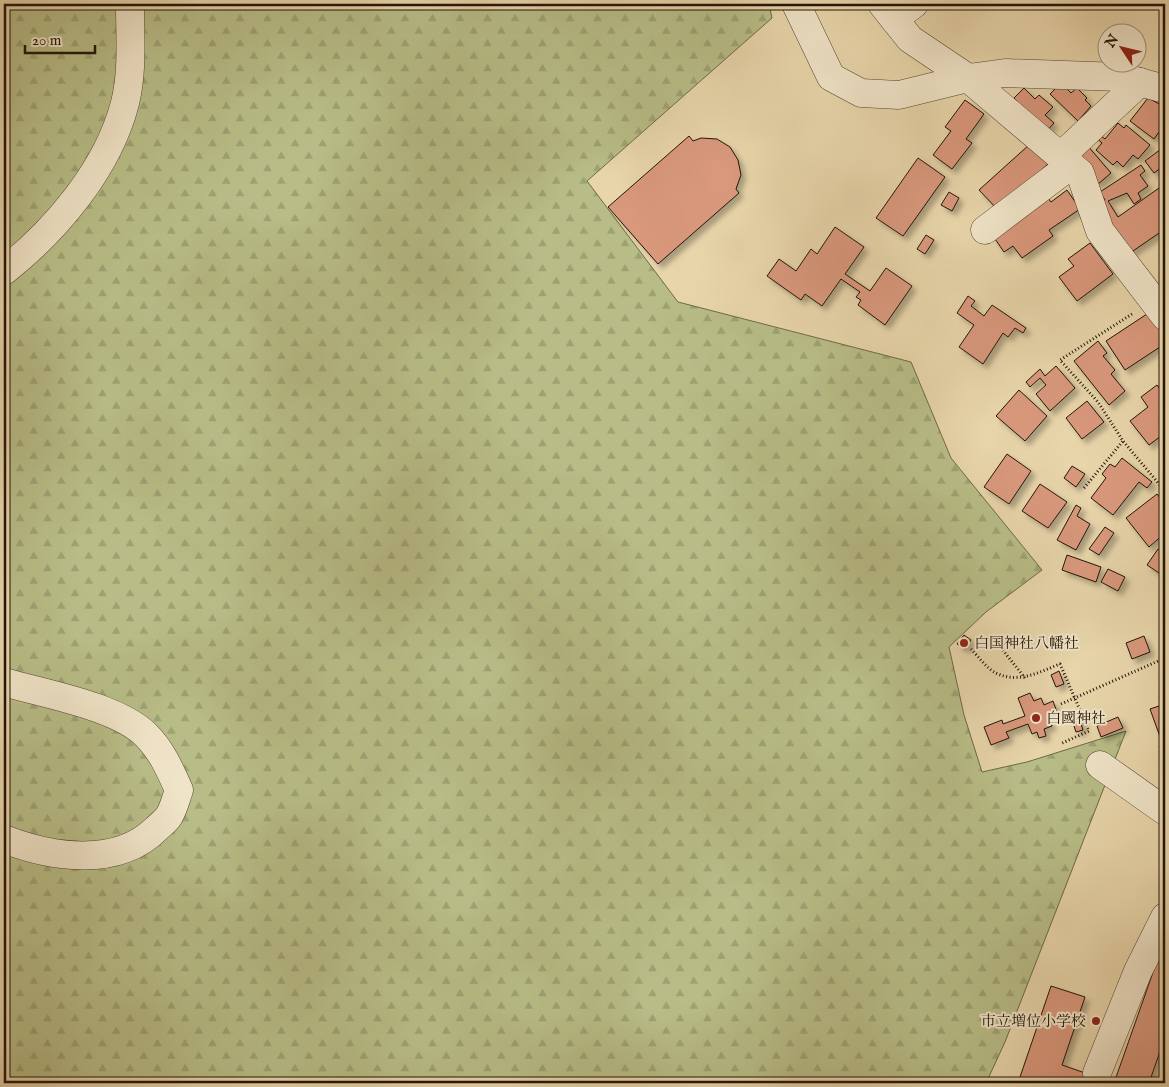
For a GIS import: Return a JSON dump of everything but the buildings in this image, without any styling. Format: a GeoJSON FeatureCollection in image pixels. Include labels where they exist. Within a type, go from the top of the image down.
{"type":"FeatureCollection","features":[{"type":"Feature","properties":{"kind":"street"},"geometry":{"type":"LineString","coordinates":[[4,271],[63,214],[90,178],[112,140],[125,102],[130,55],[130,4]]}},
{"type":"Feature","properties":{"kind":"street"},"geometry":{"type":"LineString","coordinates":[[796,4],[831,77],[861,93],[899,95],[968,78],[1005,73],[1121,78],[1158,86]]}},
{"type":"Feature","properties":{"kind":"street"},"geometry":{"type":"LineString","coordinates":[[897,9],[910,39],[968,78],[1080,173],[1100,231],[1160,308]]}},
{"type":"Feature","properties":{"kind":"street"},"geometry":{"type":"LineString","coordinates":[[985,230],[1066,160],[1158,86]]}},
{"type":"Feature","properties":{"kind":"street"},"geometry":{"type":"LineString","coordinates":[[4,682],[115,714],[146,734],[166,760],[179,790],[169,817],[152,834],[146,839],[115,853],[79,856],[29,849],[4,839]]}},
{"type":"Feature","properties":{"kind":"street"},"geometry":{"type":"LineString","coordinates":[[1100,765],[1165,811]]}},
{"type":"Feature","properties":{"kind":"street"},"geometry":{"type":"LineString","coordinates":[[1097,1073],[1138,971],[1165,917]]}},
{"type":"Feature","properties":{"kind":"path"},"geometry":{"type":"LineString","coordinates":[[1160,308],[1060,360],[1098,402],[1123,441],[1165,491]]}},
{"type":"Feature","properties":{"kind":"path"},"geometry":{"type":"LineString","coordinates":[[1084,488],[1123,441]]}},
{"type":"Feature","properties":{"kind":"path"},"geometry":{"type":"LineString","coordinates":[[994,639],[1025,678]]}},
{"type":"Feature","properties":{"kind":"path"},"geometry":{"type":"LineString","coordinates":[[971,649],[995,673],[1009,677],[1025,678],[1060,664],[1089,731],[1060,744]]}},
{"type":"Feature","properties":{"kind":"path"},"geometry":{"type":"LineString","coordinates":[[1061,704],[1165,658]]}},
{"type":"Feature","properties":{"kind":"green space"},"geometry":{"type":"Polygon","coordinates":[[[4,4],[769,4],[772,18],[587,181],[678,302],[911,362],[951,458],[1042,570],[986,612],[949,647],[964,715],[982,772],[1027,762],[1126,731],[1005,1042],[986,1083],[4,1083],[4,4]]]}},
{"type":"Feature","properties":{"kind":"place","name":"白国神社八幡社"},"geometry":{"type":"Point","coordinates":[964,643]}},
{"type":"Feature","properties":{"kind":"place","name":"白國神社"},"geometry":{"type":"Point","coordinates":[1036,718]}},
{"type":"Feature","properties":{"kind":"place","name":"市立増位小学校"},"geometry":{"type":"Point","coordinates":[1096,1021]}}]}
